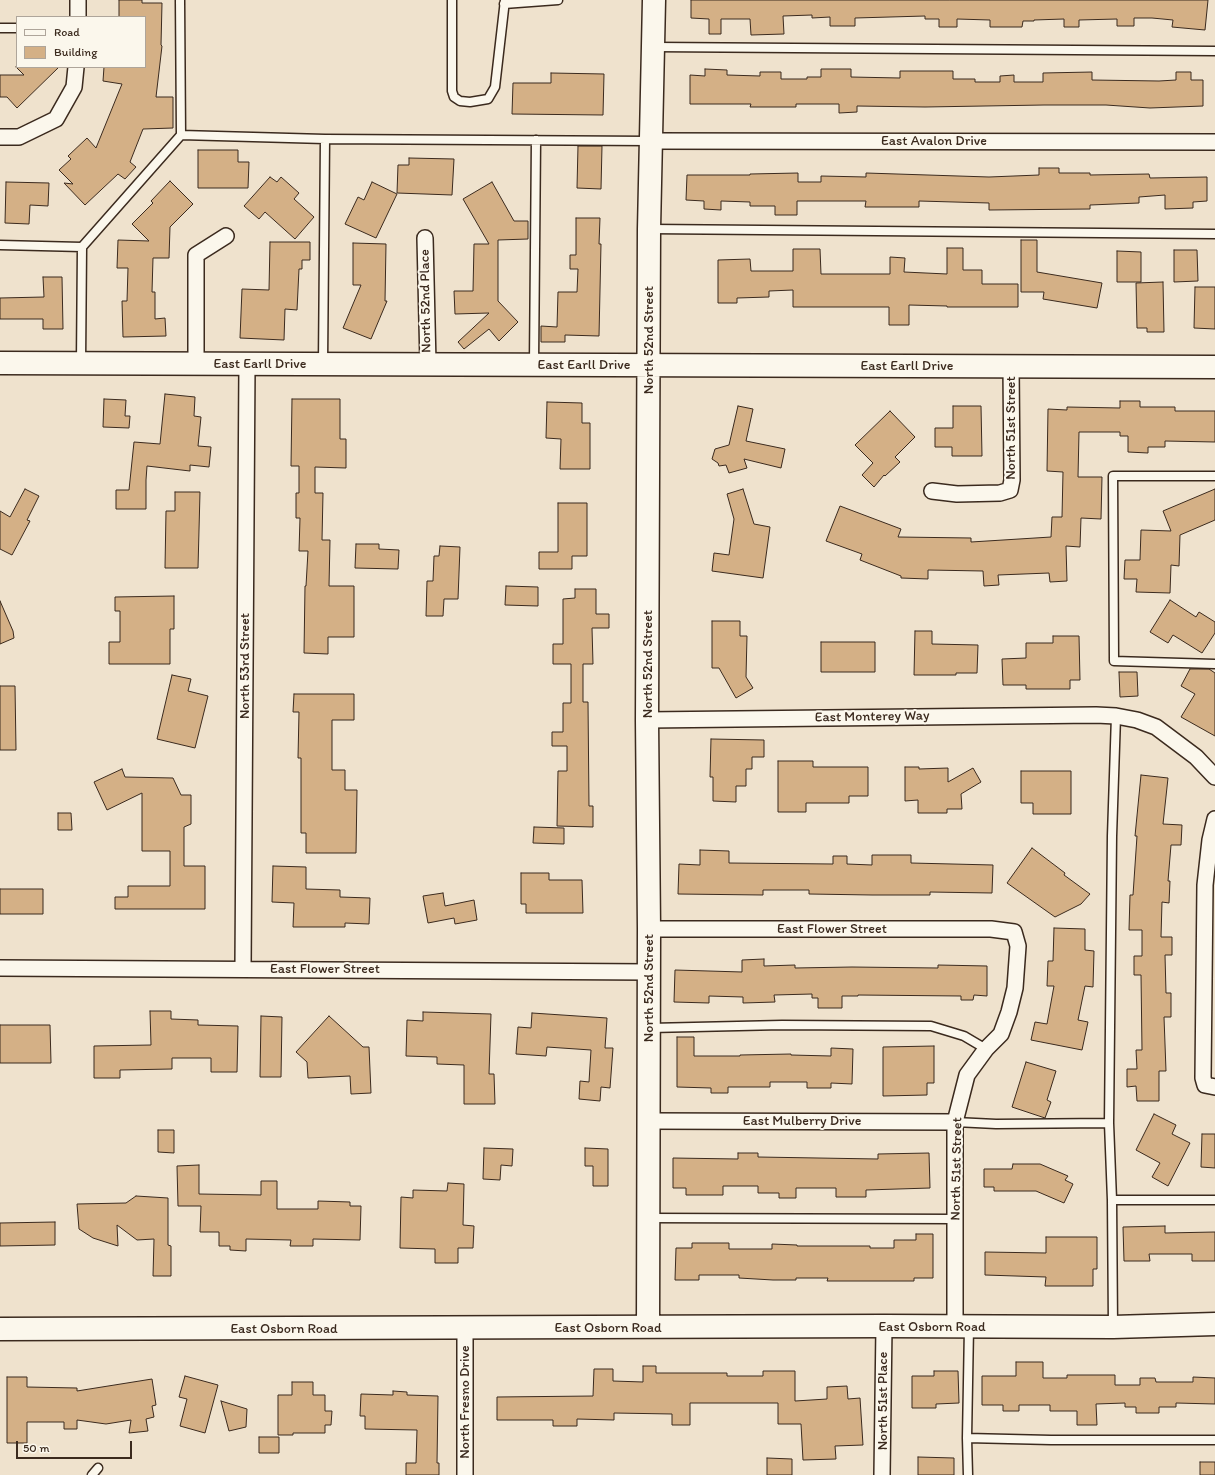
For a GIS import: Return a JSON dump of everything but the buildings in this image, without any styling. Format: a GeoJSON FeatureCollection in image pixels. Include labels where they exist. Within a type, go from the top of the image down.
{"type":"FeatureCollection","features":[{"type":"Feature","properties":{"kind":"street"},"geometry":{"type":"LineString","coordinates":[[78,0],[78,16]]}},
{"type":"Feature","properties":{"kind":"street","name":"North 52nd Street"},"geometry":{"type":"LineString","coordinates":[[648,1327],[650,929],[647,720],[650,229],[654,0]]}},
{"type":"Feature","properties":{"kind":"street"},"geometry":{"type":"LineString","coordinates":[[0,137],[19,137],[56,119],[74,87],[76,68]]}},
{"type":"Feature","properties":{"kind":"street","name":"East Avalon Drive"},"geometry":{"type":"LineString","coordinates":[[652,141],[1215,142]]}},
{"type":"Feature","properties":{"kind":"street"},"geometry":{"type":"LineString","coordinates":[[196,364],[196,255],[226,236]]}},
{"type":"Feature","properties":{"kind":"street","name":"North 52nd Place"},"geometry":{"type":"LineString","coordinates":[[425,238],[428,364]]}},
{"type":"Feature","properties":{"kind":"street","name":"East Earll Drive"},"geometry":{"type":"LineString","coordinates":[[0,363],[1215,367]]}},
{"type":"Feature","properties":{"kind":"street","name":"North 53rd Street"},"geometry":{"type":"LineString","coordinates":[[243,968],[247,364]]}},
{"type":"Feature","properties":{"kind":"street","name":"North 51st Street"},"geometry":{"type":"LineString","coordinates":[[932,491],[964,493],[1000,492],[1010,490],[1012,480],[1011,366]]}},
{"type":"Feature","properties":{"kind":"street"},"geometry":{"type":"LineString","coordinates":[[1116,716],[1137,720],[1156,727],[1196,757],[1215,777]]}},
{"type":"Feature","properties":{"kind":"street","name":"East Monterey Way"},"geometry":{"type":"LineString","coordinates":[[647,720],[1116,716]]}},
{"type":"Feature","properties":{"kind":"street"},"geometry":{"type":"LineString","coordinates":[[1210,1086],[1203,1078],[1205,885],[1210,840],[1215,819]]}},
{"type":"Feature","properties":{"kind":"street","name":"East Flower Street"},"geometry":{"type":"LineString","coordinates":[[650,929],[991,929],[1014,932]]}},
{"type":"Feature","properties":{"kind":"street","name":"North 51st Street"},"geometry":{"type":"LineString","coordinates":[[962,1327],[956,1219],[956,1122],[967,1075],[986,1050],[1001,1034],[1009,1012],[1015,988],[1018,946],[1014,932]]}},
{"type":"Feature","properties":{"kind":"street","name":"East Flower Street"},"geometry":{"type":"LineString","coordinates":[[0,968],[243,968],[649,972]]}},
{"type":"Feature","properties":{"kind":"street","name":"East Mulberry Drive"},"geometry":{"type":"LineString","coordinates":[[649,1120],[956,1122]]}},
{"type":"Feature","properties":{"kind":"street","name":"East Osborn Road"},"geometry":{"type":"LineString","coordinates":[[0,1329],[884,1326],[1113,1327],[1215,1324]]}},
{"type":"Feature","properties":{"kind":"street","name":"North 51st Place"},"geometry":{"type":"LineString","coordinates":[[882,1475],[884,1326]]}},
{"type":"Feature","properties":{"kind":"street","name":"North Fresno Drive"},"geometry":{"type":"LineString","coordinates":[[465,1328],[465,1475]]}},
{"type":"Feature","properties":{"kind":"lane"},"geometry":{"type":"LineString","coordinates":[[81,363],[82,247],[181,135],[180,0]]}},
{"type":"Feature","properties":{"kind":"lane"},"geometry":{"type":"LineString","coordinates":[[452,0],[452,91],[454,97],[460,102],[488,99],[495,87],[504,2],[558,0]]}},
{"type":"Feature","properties":{"kind":"lane"},"geometry":{"type":"LineString","coordinates":[[0,28],[16,28]]}},
{"type":"Feature","properties":{"kind":"lane"},"geometry":{"type":"LineString","coordinates":[[653,47],[1215,51]]}},
{"type":"Feature","properties":{"kind":"lane"},"geometry":{"type":"LineString","coordinates":[[181,135],[325,139],[652,141]]}},
{"type":"Feature","properties":{"kind":"lane"},"geometry":{"type":"LineString","coordinates":[[323,364],[325,139]]}},
{"type":"Feature","properties":{"kind":"lane"},"geometry":{"type":"LineString","coordinates":[[534,364],[536,140]]}},
{"type":"Feature","properties":{"kind":"lane"},"geometry":{"type":"LineString","coordinates":[[650,229],[1215,234]]}},
{"type":"Feature","properties":{"kind":"lane"},"geometry":{"type":"LineString","coordinates":[[0,245],[82,247]]}},
{"type":"Feature","properties":{"kind":"lane"},"geometry":{"type":"LineString","coordinates":[[1215,476],[1113,476],[1114,661],[1215,664]]}},
{"type":"Feature","properties":{"kind":"lane"},"geometry":{"type":"LineString","coordinates":[[1113,1327],[1112,1200],[1109,1123],[1112,836],[1116,716]]}},
{"type":"Feature","properties":{"kind":"lane"},"geometry":{"type":"LineString","coordinates":[[649,1028],[782,1025],[930,1026],[964,1036],[986,1050]]}},
{"type":"Feature","properties":{"kind":"lane"},"geometry":{"type":"LineString","coordinates":[[956,1122],[996,1124],[1109,1123]]}},
{"type":"Feature","properties":{"kind":"lane"},"geometry":{"type":"LineString","coordinates":[[1112,1200],[1215,1200]]}},
{"type":"Feature","properties":{"kind":"lane"},"geometry":{"type":"LineString","coordinates":[[648,1218],[956,1219]]}},
{"type":"Feature","properties":{"kind":"lane"},"geometry":{"type":"LineString","coordinates":[[962,1327],[968,1475]]}},
{"type":"Feature","properties":{"kind":"lane"},"geometry":{"type":"LineString","coordinates":[[967,1438],[1051,1440],[1215,1440]]}},
{"type":"Feature","properties":{"kind":"lane"},"geometry":{"type":"LineString","coordinates":[[92,1475],[98,1468]]}}]}
